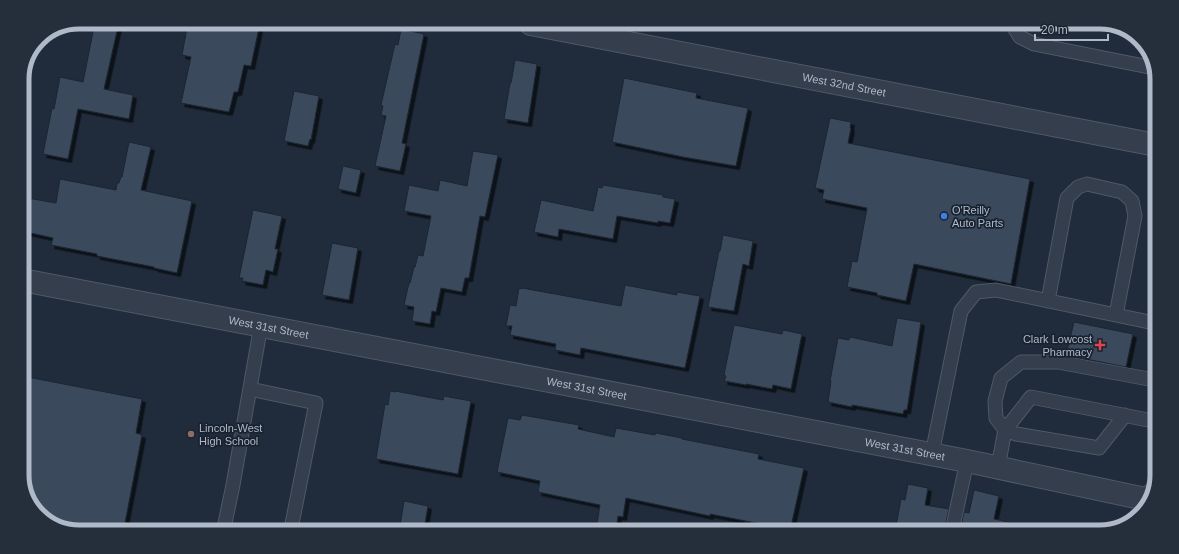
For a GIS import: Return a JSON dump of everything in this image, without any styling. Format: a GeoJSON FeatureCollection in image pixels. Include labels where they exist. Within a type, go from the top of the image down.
{"type":"FeatureCollection","features":[{"type":"Feature","properties":{"kind":"street","name":"West 32nd Street"},"geometry":{"type":"LineString","coordinates":[[557,29],[1150,144]]}},
{"type":"Feature","properties":{"kind":"street","name":"West 31st Street"},"geometry":{"type":"LineString","coordinates":[[29,281],[967,460],[1144,498]]}},
{"type":"Feature","properties":{"kind":"lane"},"geometry":{"type":"LineString","coordinates":[[1015,29],[1020,37],[1034,44],[1148,66]]}},
{"type":"Feature","properties":{"kind":"lane"},"geometry":{"type":"LineString","coordinates":[[1048,301],[1068,198],[1078,187],[1087,184],[1122,192],[1132,201],[1135,216],[1116,315]]}},
{"type":"Feature","properties":{"kind":"lane"},"geometry":{"type":"LineString","coordinates":[[932,454],[961,311],[976,292],[996,290],[1150,322]]}},
{"type":"Feature","properties":{"kind":"lane"},"geometry":{"type":"LineString","coordinates":[[225,525],[261,326]]}},
{"type":"Feature","properties":{"kind":"lane"},"geometry":{"type":"LineString","coordinates":[[1125,415],[1099,448],[1016,434],[1005,430],[996,418],[995,401],[1001,378],[1021,362],[1058,362],[1150,379]]}},
{"type":"Feature","properties":{"kind":"lane"},"geometry":{"type":"LineString","coordinates":[[250,388],[316,403],[293,525]]}},
{"type":"Feature","properties":{"kind":"lane"},"geometry":{"type":"LineString","coordinates":[[998,467],[1005,430],[1031,397],[1150,419]]}},
{"type":"Feature","properties":{"kind":"lane"},"geometry":{"type":"LineString","coordinates":[[953,525],[967,460]]}},
{"type":"Feature","properties":{"kind":"building"},"geometry":{"type":"Polygon","coordinates":[[[94,29],[117,29],[104,89],[133,95],[129,119],[78,109],[68,159],[43,154],[60,77],[83,82],[94,29]]]}},
{"type":"Feature","properties":{"kind":"building"},"geometry":{"type":"Polygon","coordinates":[[[187,29],[259,29],[251,66],[244,65],[238,92],[234,92],[229,112],[181,103],[191,57],[182,55],[187,29]]]}},
{"type":"Feature","properties":{"kind":"building"},"geometry":{"type":"Polygon","coordinates":[[[401,29],[424,34],[402,143],[406,144],[400,171],[375,166],[386,116],[381,115],[383,106],[381,105],[395,44],[398,45],[401,29]]]}},
{"type":"Feature","properties":{"kind":"building"},"geometry":{"type":"Polygon","coordinates":[[[515,60],[537,64],[528,123],[504,119],[515,60]]]}},
{"type":"Feature","properties":{"kind":"building"},"geometry":{"type":"Polygon","coordinates":[[[624,78],[697,93],[696,98],[748,108],[736,166],[683,157],[612,142],[624,78]]]}},
{"type":"Feature","properties":{"kind":"building"},"geometry":{"type":"Polygon","coordinates":[[[294,91],[319,96],[311,140],[310,139],[308,146],[284,141],[294,91]]]}},
{"type":"Feature","properties":{"kind":"building","name":"O'Reilly Auto Parts"},"geometry":{"type":"Polygon","coordinates":[[[830,118],[851,122],[848,143],[1030,179],[1011,284],[914,264],[906,301],[847,287],[852,261],[857,262],[867,208],[822,199],[824,190],[815,188],[830,118]]]}},
{"type":"Feature","properties":{"kind":"building"},"geometry":{"type":"Polygon","coordinates":[[[129,142],[151,147],[141,190],[192,201],[177,273],[51,245],[53,238],[29,233],[29,198],[56,203],[60,179],[116,190],[117,183],[119,183],[122,177],[129,142]]]}},
{"type":"Feature","properties":{"kind":"building"},"geometry":{"type":"Polygon","coordinates":[[[473,151],[498,155],[485,217],[480,216],[469,278],[465,278],[462,292],[441,288],[436,312],[432,311],[430,324],[412,321],[414,307],[404,305],[418,255],[423,256],[431,216],[404,211],[409,185],[438,191],[440,180],[467,186],[473,151]]]}},
{"type":"Feature","properties":{"kind":"building"},"geometry":{"type":"Polygon","coordinates":[[[343,166],[361,170],[356,193],[338,189],[343,166]]]}},
{"type":"Feature","properties":{"kind":"building"},"geometry":{"type":"Polygon","coordinates":[[[603,185],[663,195],[663,197],[675,199],[670,223],[658,221],[658,223],[617,216],[613,239],[559,229],[558,237],[534,232],[541,200],[593,211],[598,187],[602,188],[603,185]]]}},
{"type":"Feature","properties":{"kind":"building"},"geometry":{"type":"Polygon","coordinates":[[[253,210],[282,216],[275,249],[278,249],[273,272],[266,270],[263,285],[242,281],[243,278],[239,278],[253,210]]]}},
{"type":"Feature","properties":{"kind":"building"},"geometry":{"type":"Polygon","coordinates":[[[723,235],[753,241],[749,266],[743,264],[734,311],[708,307],[723,235]]]}},
{"type":"Feature","properties":{"kind":"building"},"geometry":{"type":"Polygon","coordinates":[[[332,243],[358,248],[349,300],[322,295],[332,243]]]}},
{"type":"Feature","properties":{"kind":"building"},"geometry":{"type":"Polygon","coordinates":[[[625,285],[677,295],[677,292],[700,296],[685,368],[581,348],[580,355],[555,350],[556,344],[510,335],[512,326],[506,326],[510,305],[516,306],[519,288],[621,306],[625,285]]]}},
{"type":"Feature","properties":{"kind":"building"},"geometry":{"type":"Polygon","coordinates":[[[897,318],[921,322],[907,410],[904,410],[903,414],[828,402],[830,381],[838,338],[849,340],[850,337],[892,346],[897,318]]]}},
{"type":"Feature","properties":{"kind":"building","name":"Clark Lowcost Pharmacy"},"geometry":{"type":"Polygon","coordinates":[[[1074,322],[1133,334],[1126,367],[1066,355],[1074,322]]]}},
{"type":"Feature","properties":{"kind":"building"},"geometry":{"type":"Polygon","coordinates":[[[734,325],[782,334],[783,330],[802,334],[791,389],[773,385],[772,389],[724,381],[734,325]]]}},
{"type":"Feature","properties":{"kind":"building"},"geometry":{"type":"Polygon","coordinates":[[[29,377],[142,399],[136,433],[142,435],[125,525],[69,524],[48,515],[39,506],[34,497],[29,479],[29,377]]]}},
{"type":"Feature","properties":{"kind":"building"},"geometry":{"type":"Polygon","coordinates":[[[390,391],[443,400],[444,396],[471,401],[458,474],[376,459],[385,404],[388,405],[390,391]]]}},
{"type":"Feature","properties":{"kind":"building"},"geometry":{"type":"Polygon","coordinates":[[[522,415],[579,425],[578,429],[614,437],[616,428],[655,435],[656,433],[759,454],[758,459],[804,468],[791,525],[766,525],[710,514],[710,516],[626,498],[623,517],[618,516],[617,525],[597,525],[600,505],[538,492],[540,481],[497,472],[508,418],[520,420],[522,415]]]}},
{"type":"Feature","properties":{"kind":"building"},"geometry":{"type":"Polygon","coordinates":[[[908,484],[928,488],[925,505],[949,509],[945,525],[896,525],[901,499],[905,500],[908,484]]]}},
{"type":"Feature","properties":{"kind":"building"},"geometry":{"type":"Polygon","coordinates":[[[974,490],[999,496],[994,519],[1013,523],[1013,525],[961,525],[964,512],[969,513],[974,490]]]}},
{"type":"Feature","properties":{"kind":"building"},"geometry":{"type":"Polygon","coordinates":[[[404,501],[428,506],[425,525],[400,525],[404,501]]]}},
{"type":"Feature","properties":{"kind":"place","name":"O'Reilly Auto Parts"},"geometry":{"type":"Point","coordinates":[944,216]}},
{"type":"Feature","properties":{"kind":"place","name":"Clark Lowcost Pharmacy"},"geometry":{"type":"Point","coordinates":[1100,345]}},
{"type":"Feature","properties":{"kind":"place","name":"Lincoln-West High School"},"geometry":{"type":"Point","coordinates":[191,434]}}]}
